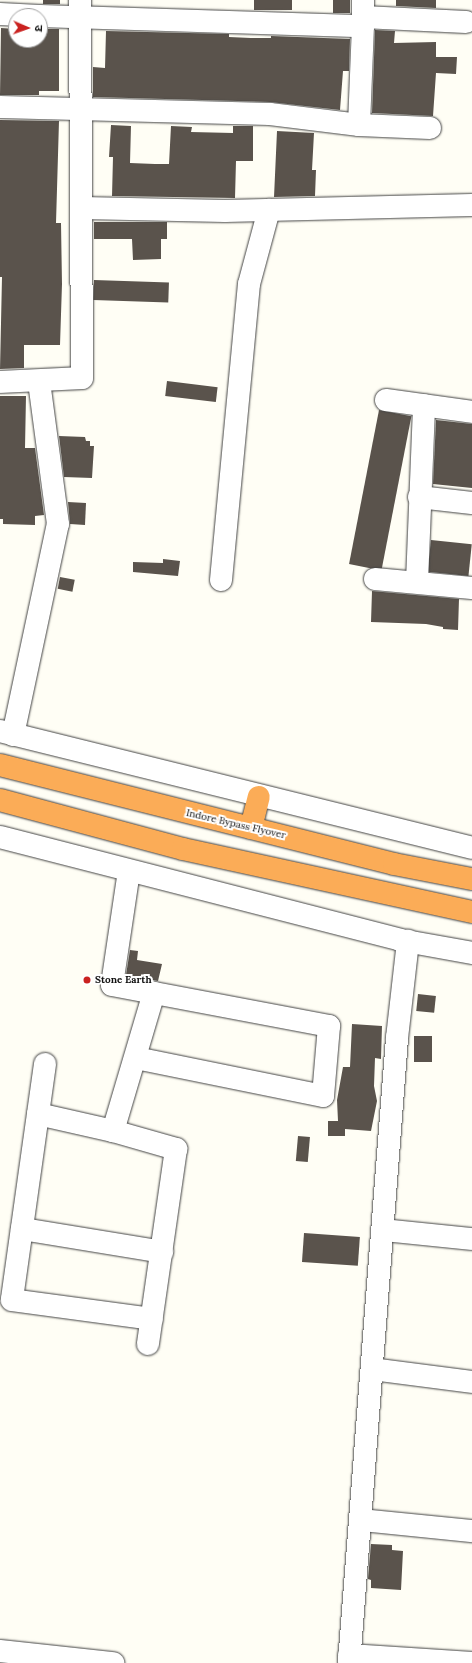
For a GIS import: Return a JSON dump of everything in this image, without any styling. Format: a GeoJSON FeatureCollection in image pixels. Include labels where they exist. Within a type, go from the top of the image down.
{"type":"FeatureCollection","features":[{"type":"Feature","properties":{"kind":"highway","name":"Indore Bypass Flyover"},"geometry":{"type":"LineString","coordinates":[[0,765],[394,864],[472,879]]}},
{"type":"Feature","properties":{"kind":"highway"},"geometry":{"type":"LineString","coordinates":[[252,828],[259,797]]}},
{"type":"Feature","properties":{"kind":"highway"},"geometry":{"type":"LineString","coordinates":[[0,800],[183,849],[472,912]]}},
{"type":"Feature","properties":{"kind":"street"},"geometry":{"type":"LineString","coordinates":[[0,382],[82,378],[82,109],[80,9]]}},
{"type":"Feature","properties":{"kind":"street"},"geometry":{"type":"LineString","coordinates":[[48,14],[80,9],[363,15],[466,22]]}},
{"type":"Feature","properties":{"kind":"street"},"geometry":{"type":"LineString","coordinates":[[359,125],[363,15]]}},
{"type":"Feature","properties":{"kind":"street"},"geometry":{"type":"LineString","coordinates":[[0,107],[270,114],[359,125],[430,128]]}},
{"type":"Feature","properties":{"kind":"street"},"geometry":{"type":"LineString","coordinates":[[82,208],[269,210],[472,204]]}},
{"type":"Feature","properties":{"kind":"street"},"geometry":{"type":"LineString","coordinates":[[222,580],[249,284],[269,210]]}},
{"type":"Feature","properties":{"kind":"street"},"geometry":{"type":"LineString","coordinates":[[39,381],[58,524],[7,733],[259,797],[472,848]]}},
{"type":"Feature","properties":{"kind":"street"},"geometry":{"type":"LineString","coordinates":[[386,400],[472,412]]}},
{"type":"Feature","properties":{"kind":"street"},"geometry":{"type":"LineString","coordinates":[[417,582],[419,497],[424,405]]}},
{"type":"Feature","properties":{"kind":"street"},"geometry":{"type":"LineString","coordinates":[[419,497],[472,504]]}},
{"type":"Feature","properties":{"kind":"street"},"geometry":{"type":"LineString","coordinates":[[376,579],[472,588]]}},
{"type":"Feature","properties":{"kind":"street"},"geometry":{"type":"LineString","coordinates":[[0,837],[408,941],[472,953]]}},
{"type":"Feature","properties":{"kind":"street"},"geometry":{"type":"LineString","coordinates":[[130,870],[112,985],[329,1026],[323,1096],[136,1058]]}},
{"type":"Feature","properties":{"kind":"street"},"geometry":{"type":"LineString","coordinates":[[408,941],[397,1038],[361,1520],[349,1659],[472,1663]]}},
{"type":"Feature","properties":{"kind":"street"},"geometry":{"type":"LineString","coordinates":[[113,1131],[136,1058],[154,993]]}},
{"type":"Feature","properties":{"kind":"street"},"geometry":{"type":"LineString","coordinates":[[45,1064],[12,1300],[152,1319]]}},
{"type":"Feature","properties":{"kind":"street"},"geometry":{"type":"LineString","coordinates":[[38,1114],[113,1131],[176,1149],[148,1344]]}},
{"type":"Feature","properties":{"kind":"street"},"geometry":{"type":"LineString","coordinates":[[22,1229],[162,1252]]}},
{"type":"Feature","properties":{"kind":"street"},"geometry":{"type":"LineString","coordinates":[[382,1230],[472,1240]]}},
{"type":"Feature","properties":{"kind":"street"},"geometry":{"type":"LineString","coordinates":[[372,1369],[472,1382]]}},
{"type":"Feature","properties":{"kind":"street"},"geometry":{"type":"LineString","coordinates":[[361,1520],[472,1531]]}},
{"type":"Feature","properties":{"kind":"street"},"geometry":{"type":"LineString","coordinates":[[0,1651],[113,1663]]}},
{"type":"Feature","properties":{"kind":"building"},"geometry":{"type":"Polygon","coordinates":[[[43,0],[60,0],[60,4],[43,4],[43,0]]]}},
{"type":"Feature","properties":{"kind":"building"},"geometry":{"type":"Polygon","coordinates":[[[254,0],[292,0],[292,10],[254,10],[254,0]]]}},
{"type":"Feature","properties":{"kind":"building"},"geometry":{"type":"Polygon","coordinates":[[[333,0],[350,0],[350,13],[333,13],[333,0]]]}},
{"type":"Feature","properties":{"kind":"building"},"geometry":{"type":"Polygon","coordinates":[[[396,0],[436,0],[436,8],[396,6],[396,0]]]}},
{"type":"Feature","properties":{"kind":"building"},"geometry":{"type":"Polygon","coordinates":[[[1,28],[8,28],[8,48],[48,48],[48,29],[59,29],[59,91],[39,91],[39,95],[0,95],[1,28]]]}},
{"type":"Feature","properties":{"kind":"building"},"geometry":{"type":"Polygon","coordinates":[[[375,30],[395,31],[394,43],[436,42],[436,57],[457,57],[456,74],[436,73],[433,116],[372,113],[375,30]]]}},
{"type":"Feature","properties":{"kind":"building"},"geometry":{"type":"Polygon","coordinates":[[[106,31],[229,34],[229,37],[251,38],[271,38],[271,36],[350,39],[349,71],[343,71],[340,110],[270,102],[93,97],[93,67],[105,68],[106,31]]]}},
{"type":"Feature","properties":{"kind":"building"},"geometry":{"type":"Polygon","coordinates":[[[0,120],[59,121],[56,223],[61,223],[62,284],[60,345],[24,345],[24,368],[0,369],[2,277],[0,277],[0,120]]]}},
{"type":"Feature","properties":{"kind":"building"},"geometry":{"type":"Polygon","coordinates":[[[111,125],[131,126],[130,163],[155,164],[169,164],[171,126],[192,127],[191,132],[233,133],[233,126],[253,126],[253,161],[236,161],[235,198],[112,196],[113,157],[109,157],[111,125]]]}},
{"type":"Feature","properties":{"kind":"building"},"geometry":{"type":"Polygon","coordinates":[[[277,131],[314,133],[312,170],[316,170],[315,196],[274,197],[277,131]]]}},
{"type":"Feature","properties":{"kind":"building"},"geometry":{"type":"Polygon","coordinates":[[[94,222],[167,222],[167,239],[161,239],[161,259],[133,260],[132,239],[94,239],[94,222]]]}},
{"type":"Feature","properties":{"kind":"building"},"geometry":{"type":"Polygon","coordinates":[[[94,280],[169,283],[168,303],[93,300],[94,280]]]}},
{"type":"Feature","properties":{"kind":"building"},"geometry":{"type":"Polygon","coordinates":[[[167,381],[218,387],[216,402],[165,396],[167,381]]]}},
{"type":"Feature","properties":{"kind":"building"},"geometry":{"type":"Polygon","coordinates":[[[0,396],[26,396],[25,448],[35,448],[44,515],[35,516],[35,525],[3,524],[3,519],[0,519],[0,396]]]}},
{"type":"Feature","properties":{"kind":"building"},"geometry":{"type":"Polygon","coordinates":[[[379,410],[411,416],[381,570],[349,564],[379,410]]]}},
{"type":"Feature","properties":{"kind":"building"},"geometry":{"type":"Polygon","coordinates":[[[436,420],[472,424],[472,488],[433,484],[436,420]]]}},
{"type":"Feature","properties":{"kind":"building"},"geometry":{"type":"Polygon","coordinates":[[[59,436],[85,437],[86,441],[90,441],[90,446],[94,446],[92,478],[64,477],[59,436]]]}},
{"type":"Feature","properties":{"kind":"building"},"geometry":{"type":"Polygon","coordinates":[[[68,502],[86,503],[85,525],[70,524],[68,502]]]}},
{"type":"Feature","properties":{"kind":"building"},"geometry":{"type":"Polygon","coordinates":[[[431,540],[472,544],[468,576],[428,572],[431,540]]]}},
{"type":"Feature","properties":{"kind":"building"},"geometry":{"type":"Polygon","coordinates":[[[163,559],[180,561],[178,576],[133,572],[133,562],[163,563],[163,559]]]}},
{"type":"Feature","properties":{"kind":"building"},"geometry":{"type":"Polygon","coordinates":[[[60,577],[75,580],[72,592],[58,589],[60,577]]]}},
{"type":"Feature","properties":{"kind":"building"},"geometry":{"type":"Polygon","coordinates":[[[372,591],[459,599],[458,630],[443,629],[443,627],[426,624],[371,622],[372,591]]]}},
{"type":"Feature","properties":{"kind":"building"},"geometry":{"type":"Polygon","coordinates":[[[130,950],[138,951],[137,960],[162,964],[158,981],[126,975],[130,950]]]}},
{"type":"Feature","properties":{"kind":"building"},"geometry":{"type":"Polygon","coordinates":[[[418,994],[436,996],[434,1013],[416,1011],[418,994]]]}},
{"type":"Feature","properties":{"kind":"building"},"geometry":{"type":"Polygon","coordinates":[[[352,1024],[382,1026],[381,1059],[375,1058],[374,1086],[377,1101],[371,1131],[345,1129],[345,1136],[328,1136],[328,1121],[338,1121],[337,1100],[343,1067],[350,1067],[352,1024]]]}},
{"type":"Feature","properties":{"kind":"building"},"geometry":{"type":"Polygon","coordinates":[[[414,1036],[432,1036],[432,1062],[414,1062],[414,1036]]]}},
{"type":"Feature","properties":{"kind":"building"},"geometry":{"type":"Polygon","coordinates":[[[298,1136],[310,1137],[308,1162],[296,1161],[298,1136]]]}},
{"type":"Feature","properties":{"kind":"building"},"geometry":{"type":"Polygon","coordinates":[[[304,1233],[360,1237],[358,1266],[302,1262],[304,1233]]]}},
{"type":"Feature","properties":{"kind":"building"},"geometry":{"type":"Polygon","coordinates":[[[371,1544],[392,1545],[392,1550],[403,1551],[401,1590],[371,1588],[371,1580],[368,1579],[371,1544]]]}},
{"type":"Feature","properties":{"kind":"place","name":"Stone Earth"},"geometry":{"type":"Point","coordinates":[87,980]}}]}
